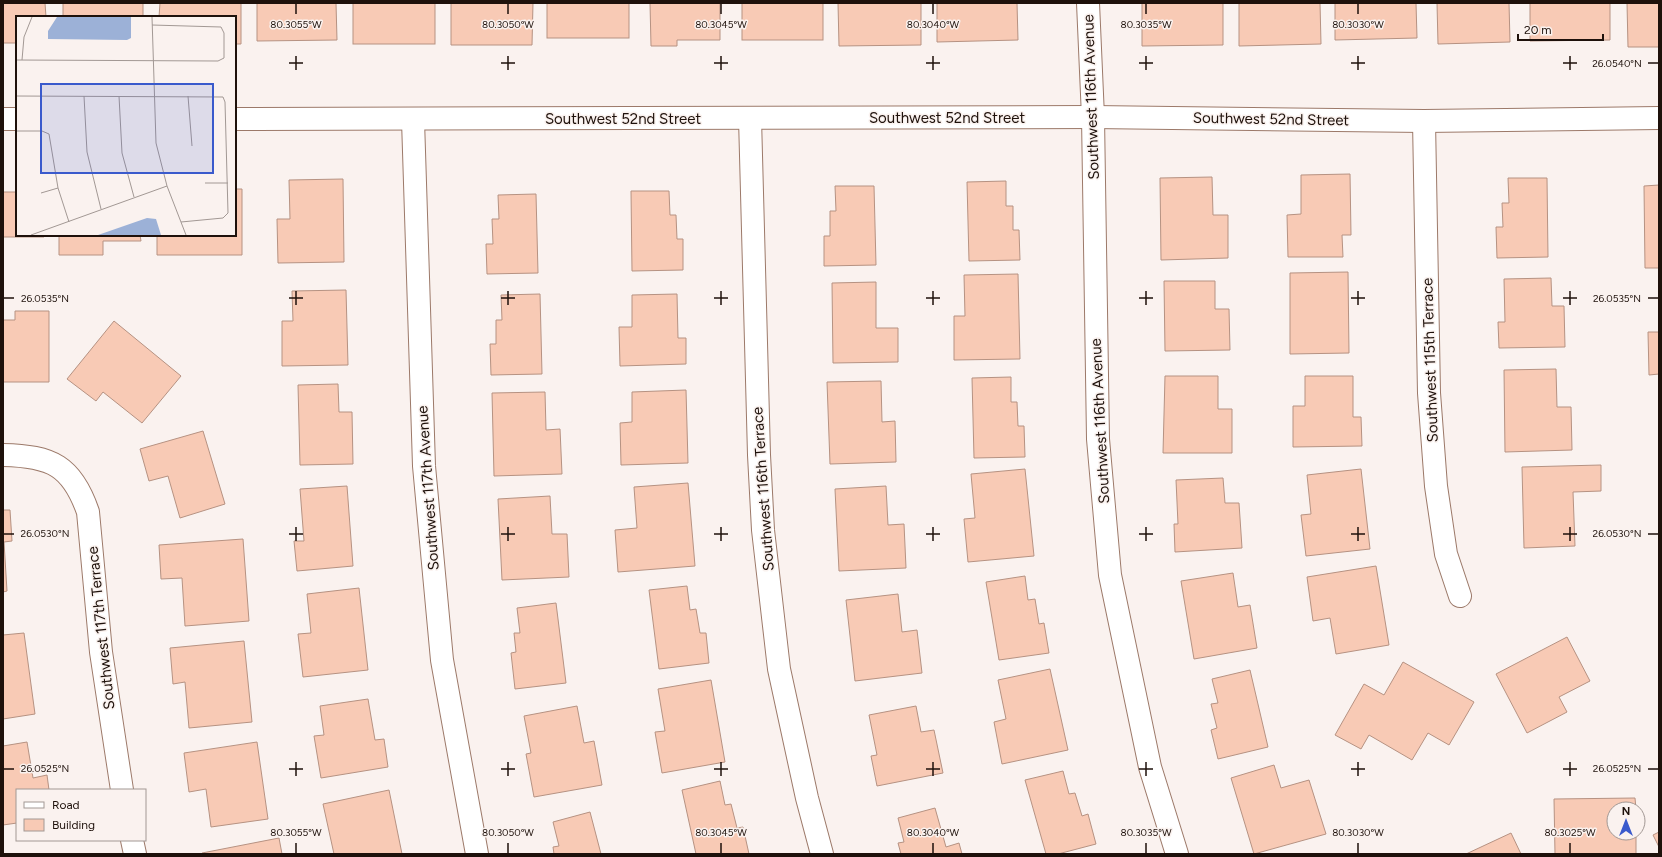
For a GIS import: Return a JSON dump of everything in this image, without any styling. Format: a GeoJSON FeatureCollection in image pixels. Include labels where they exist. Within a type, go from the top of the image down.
{"type":"FeatureCollection","features":[{"type":"Feature","properties":{"kind":"street","name":"Southwest 116th Avenue"},"geometry":{"type":"LineString","coordinates":[[1088,3],[1093,117],[1098,440],[1110,575],[1150,767],[1177,854]]}},
{"type":"Feature","properties":{"kind":"street","name":"Southwest 52nd Street"},"geometry":{"type":"LineString","coordinates":[[236,119],[413,120],[1093,117],[1424,121],[1659,118]]}},
{"type":"Feature","properties":{"kind":"street","name":"Southwest 116th Terrace"},"geometry":{"type":"LineString","coordinates":[[750,118],[759,454],[763,530],[779,669],[807,798],[822,854]]}},
{"type":"Feature","properties":{"kind":"street"},"geometry":{"type":"LineString","coordinates":[[3,119],[16,119]]}},
{"type":"Feature","properties":{"kind":"street","name":"Southwest 117th Avenue"},"geometry":{"type":"LineString","coordinates":[[413,120],[424,466],[442,660],[477,854]]}},
{"type":"Feature","properties":{"kind":"street","name":"Southwest 115th Terrace"},"geometry":{"type":"LineString","coordinates":[[1424,121],[1429,393],[1436,486],[1446,554],[1460,596]]}},
{"type":"Feature","properties":{"kind":"street","name":"Southwest 117th Terrace"},"geometry":{"type":"LineString","coordinates":[[3,455],[33,458],[51,463],[67,472],[75,481],[82,493],[88,512],[101,652],[122,789]]}},
{"type":"Feature","properties":{"kind":"street"},"geometry":{"type":"LineString","coordinates":[[132,841],[135,854]]}},
{"type":"Feature","properties":{"kind":"building"},"geometry":{"type":"Polygon","coordinates":[[[3,3],[45,3],[46,16],[16,16],[16,43],[3,43],[3,3]]]}},
{"type":"Feature","properties":{"kind":"building"},"geometry":{"type":"Polygon","coordinates":[[[63,3],[143,3],[143,16],[63,16],[63,3]]]}},
{"type":"Feature","properties":{"kind":"building"},"geometry":{"type":"Polygon","coordinates":[[[160,3],[241,3],[241,44],[236,44],[236,16],[159,16],[160,3]]]}},
{"type":"Feature","properties":{"kind":"building"},"geometry":{"type":"Polygon","coordinates":[[[257,3],[336,3],[337,40],[257,41],[257,3]]]}},
{"type":"Feature","properties":{"kind":"building"},"geometry":{"type":"Polygon","coordinates":[[[353,3],[435,3],[435,44],[353,44],[353,3]]]}},
{"type":"Feature","properties":{"kind":"building"},"geometry":{"type":"Polygon","coordinates":[[[451,3],[533,3],[532,45],[451,45],[451,3]]]}},
{"type":"Feature","properties":{"kind":"building"},"geometry":{"type":"Polygon","coordinates":[[[547,3],[629,3],[629,38],[547,38],[547,3]]]}},
{"type":"Feature","properties":{"kind":"building"},"geometry":{"type":"Polygon","coordinates":[[[650,3],[720,3],[720,40],[677,40],[677,46],[651,46],[650,3]]]}},
{"type":"Feature","properties":{"kind":"building"},"geometry":{"type":"Polygon","coordinates":[[[742,3],[823,3],[823,40],[742,40],[742,3]]]}},
{"type":"Feature","properties":{"kind":"building"},"geometry":{"type":"Polygon","coordinates":[[[838,3],[921,3],[921,45],[839,46],[838,3]]]}},
{"type":"Feature","properties":{"kind":"building"},"geometry":{"type":"Polygon","coordinates":[[[937,3],[1017,3],[1018,40],[937,42],[937,3]]]}},
{"type":"Feature","properties":{"kind":"building"},"geometry":{"type":"Polygon","coordinates":[[[1142,3],[1223,3],[1223,45],[1142,46],[1142,3]]]}},
{"type":"Feature","properties":{"kind":"building"},"geometry":{"type":"Polygon","coordinates":[[[1239,3],[1320,3],[1321,44],[1239,46],[1239,3]]]}},
{"type":"Feature","properties":{"kind":"building"},"geometry":{"type":"Polygon","coordinates":[[[1335,3],[1416,3],[1417,38],[1335,40],[1335,3]]]}},
{"type":"Feature","properties":{"kind":"building"},"geometry":{"type":"Polygon","coordinates":[[[1437,3],[1509,3],[1510,42],[1438,44],[1437,3]]]}},
{"type":"Feature","properties":{"kind":"building"},"geometry":{"type":"Polygon","coordinates":[[[1530,3],[1610,3],[1610,40],[1530,41],[1530,3]]]}},
{"type":"Feature","properties":{"kind":"building"},"geometry":{"type":"Polygon","coordinates":[[[1627,3],[1659,3],[1659,47],[1628,47],[1627,3]]]}},
{"type":"Feature","properties":{"kind":"building"},"geometry":{"type":"Polygon","coordinates":[[[1350,174],[1351,235],[1342,235],[1343,257],[1288,257],[1287,215],[1301,214],[1301,175],[1350,174]]]}},
{"type":"Feature","properties":{"kind":"building"},"geometry":{"type":"Polygon","coordinates":[[[1212,177],[1213,215],[1228,215],[1228,258],[1161,260],[1160,178],[1212,177]]]}},
{"type":"Feature","properties":{"kind":"building"},"geometry":{"type":"Polygon","coordinates":[[[1508,178],[1547,178],[1548,257],[1497,258],[1496,227],[1503,227],[1502,203],[1509,203],[1508,178]]]}},
{"type":"Feature","properties":{"kind":"building"},"geometry":{"type":"Polygon","coordinates":[[[343,179],[344,262],[278,263],[277,219],[290,219],[289,180],[343,179]]]}},
{"type":"Feature","properties":{"kind":"building"},"geometry":{"type":"Polygon","coordinates":[[[1006,181],[1006,206],[1013,206],[1013,230],[1019,230],[1020,260],[969,261],[967,182],[1006,181]]]}},
{"type":"Feature","properties":{"kind":"building"},"geometry":{"type":"Polygon","coordinates":[[[1659,185],[1659,268],[1645,268],[1644,186],[1659,185]]]}},
{"type":"Feature","properties":{"kind":"building"},"geometry":{"type":"Polygon","coordinates":[[[835,186],[874,186],[876,265],[824,266],[824,236],[830,236],[830,211],[836,211],[835,186]]]}},
{"type":"Feature","properties":{"kind":"building"},"geometry":{"type":"Polygon","coordinates":[[[236,189],[242,189],[242,255],[157,255],[157,236],[236,236],[236,189]]]}},
{"type":"Feature","properties":{"kind":"building"},"geometry":{"type":"Polygon","coordinates":[[[631,191],[669,191],[670,215],[676,215],[677,239],[683,239],[683,270],[632,271],[631,191]]]}},
{"type":"Feature","properties":{"kind":"building"},"geometry":{"type":"Polygon","coordinates":[[[3,192],[16,192],[16,236],[44,237],[3,237],[3,192]]]}},
{"type":"Feature","properties":{"kind":"building"},"geometry":{"type":"Polygon","coordinates":[[[536,194],[538,273],[487,274],[486,244],[493,244],[492,219],[499,219],[498,195],[536,194]]]}},
{"type":"Feature","properties":{"kind":"building"},"geometry":{"type":"Polygon","coordinates":[[[59,236],[140,236],[141,241],[103,241],[103,255],[59,255],[59,236]]]}},
{"type":"Feature","properties":{"kind":"building"},"geometry":{"type":"Polygon","coordinates":[[[1348,272],[1349,353],[1290,354],[1290,273],[1348,272]]]}},
{"type":"Feature","properties":{"kind":"building"},"geometry":{"type":"Polygon","coordinates":[[[1018,274],[1020,359],[954,360],[954,316],[965,316],[964,275],[1018,274]]]}},
{"type":"Feature","properties":{"kind":"building"},"geometry":{"type":"Polygon","coordinates":[[[1551,278],[1552,306],[1564,306],[1565,347],[1499,348],[1498,322],[1505,322],[1504,279],[1551,278]]]}},
{"type":"Feature","properties":{"kind":"building"},"geometry":{"type":"Polygon","coordinates":[[[1164,281],[1215,281],[1215,309],[1229,309],[1230,350],[1165,351],[1164,281]]]}},
{"type":"Feature","properties":{"kind":"building"},"geometry":{"type":"Polygon","coordinates":[[[876,282],[876,328],[898,328],[898,362],[833,363],[832,283],[876,282]]]}},
{"type":"Feature","properties":{"kind":"building"},"geometry":{"type":"Polygon","coordinates":[[[346,290],[348,365],[282,366],[282,321],[293,321],[292,291],[346,290]]]}},
{"type":"Feature","properties":{"kind":"building"},"geometry":{"type":"Polygon","coordinates":[[[540,294],[542,374],[491,375],[490,344],[496,344],[496,320],[502,320],[501,295],[540,294]]]}},
{"type":"Feature","properties":{"kind":"building"},"geometry":{"type":"Polygon","coordinates":[[[677,294],[678,338],[686,338],[686,364],[620,366],[619,327],[632,327],[632,295],[677,294]]]}},
{"type":"Feature","properties":{"kind":"building"},"geometry":{"type":"Polygon","coordinates":[[[15,311],[49,311],[49,382],[3,382],[3,320],[15,320],[15,311]]]}},
{"type":"Feature","properties":{"kind":"building"},"geometry":{"type":"Polygon","coordinates":[[[114,321],[181,376],[142,423],[103,392],[96,401],[67,379],[114,321]]]}},
{"type":"Feature","properties":{"kind":"building"},"geometry":{"type":"Polygon","coordinates":[[[1648,332],[1659,332],[1659,374],[1649,375],[1648,332]]]}},
{"type":"Feature","properties":{"kind":"building"},"geometry":{"type":"Polygon","coordinates":[[[1556,369],[1557,407],[1571,407],[1572,450],[1505,452],[1504,370],[1556,369]]]}},
{"type":"Feature","properties":{"kind":"building"},"geometry":{"type":"Polygon","coordinates":[[[1165,376],[1218,376],[1218,409],[1232,409],[1232,453],[1163,453],[1165,376]]]}},
{"type":"Feature","properties":{"kind":"building"},"geometry":{"type":"Polygon","coordinates":[[[1305,376],[1353,376],[1353,417],[1361,417],[1362,446],[1293,447],[1293,406],[1305,406],[1305,376]]]}},
{"type":"Feature","properties":{"kind":"building"},"geometry":{"type":"Polygon","coordinates":[[[1011,377],[1011,402],[1017,402],[1018,426],[1024,426],[1025,457],[974,458],[972,378],[1011,377]]]}},
{"type":"Feature","properties":{"kind":"building"},"geometry":{"type":"Polygon","coordinates":[[[881,381],[882,422],[895,421],[896,462],[830,464],[827,382],[881,381]]]}},
{"type":"Feature","properties":{"kind":"building"},"geometry":{"type":"Polygon","coordinates":[[[338,384],[339,412],[352,412],[353,464],[300,465],[298,385],[338,384]]]}},
{"type":"Feature","properties":{"kind":"building"},"geometry":{"type":"Polygon","coordinates":[[[686,390],[688,463],[621,465],[620,423],[632,422],[632,392],[686,390]]]}},
{"type":"Feature","properties":{"kind":"building"},"geometry":{"type":"Polygon","coordinates":[[[545,392],[546,430],[560,429],[562,474],[494,476],[492,393],[545,392]]]}},
{"type":"Feature","properties":{"kind":"building"},"geometry":{"type":"Polygon","coordinates":[[[203,431],[225,504],[180,518],[168,476],[149,481],[140,449],[203,431]]]}},
{"type":"Feature","properties":{"kind":"building"},"geometry":{"type":"Polygon","coordinates":[[[1601,465],[1601,491],[1573,492],[1575,546],[1524,548],[1522,467],[1601,465]]]}},
{"type":"Feature","properties":{"kind":"building"},"geometry":{"type":"Polygon","coordinates":[[[1025,469],[1034,556],[968,562],[964,519],[975,518],[971,474],[1025,469]]]}},
{"type":"Feature","properties":{"kind":"building"},"geometry":{"type":"Polygon","coordinates":[[[1361,469],[1370,549],[1306,556],[1301,515],[1311,514],[1307,475],[1361,469]]]}},
{"type":"Feature","properties":{"kind":"building"},"geometry":{"type":"Polygon","coordinates":[[[1223,478],[1225,503],[1239,503],[1242,548],[1175,552],[1174,524],[1178,524],[1176,480],[1223,478]]]}},
{"type":"Feature","properties":{"kind":"building"},"geometry":{"type":"Polygon","coordinates":[[[688,483],[695,566],[618,572],[615,530],[637,528],[634,487],[688,483]]]}},
{"type":"Feature","properties":{"kind":"building"},"geometry":{"type":"Polygon","coordinates":[[[347,486],[353,566],[297,571],[294,541],[304,541],[300,489],[347,486]]]}},
{"type":"Feature","properties":{"kind":"building"},"geometry":{"type":"Polygon","coordinates":[[[886,486],[888,525],[904,524],[906,568],[839,571],[835,489],[886,486]]]}},
{"type":"Feature","properties":{"kind":"building"},"geometry":{"type":"Polygon","coordinates":[[[550,496],[552,534],[567,534],[569,577],[502,580],[498,499],[550,496]]]}},
{"type":"Feature","properties":{"kind":"building"},"geometry":{"type":"Polygon","coordinates":[[[3,510],[10,510],[12,541],[4,542],[7,591],[3,592],[3,510]]]}},
{"type":"Feature","properties":{"kind":"building"},"geometry":{"type":"Polygon","coordinates":[[[243,539],[249,621],[185,626],[182,578],[161,579],[159,545],[243,539]]]}},
{"type":"Feature","properties":{"kind":"building"},"geometry":{"type":"Polygon","coordinates":[[[1376,566],[1389,645],[1336,654],[1330,618],[1313,621],[1307,577],[1376,566]]]}},
{"type":"Feature","properties":{"kind":"building"},"geometry":{"type":"Polygon","coordinates":[[[1233,573],[1238,607],[1250,605],[1257,648],[1194,659],[1181,581],[1233,573]]]}},
{"type":"Feature","properties":{"kind":"building"},"geometry":{"type":"Polygon","coordinates":[[[1025,576],[1028,600],[1035,599],[1039,624],[1044,623],[1049,653],[999,660],[986,582],[1025,576]]]}},
{"type":"Feature","properties":{"kind":"building"},"geometry":{"type":"Polygon","coordinates":[[[687,586],[690,610],[696,609],[700,633],[706,633],[709,663],[659,669],[649,590],[687,586]]]}},
{"type":"Feature","properties":{"kind":"building"},"geometry":{"type":"Polygon","coordinates":[[[359,588],[368,670],[303,677],[298,634],[311,633],[307,594],[359,588]]]}},
{"type":"Feature","properties":{"kind":"building"},"geometry":{"type":"Polygon","coordinates":[[[898,594],[902,632],[917,630],[922,673],[855,681],[846,600],[898,594]]]}},
{"type":"Feature","properties":{"kind":"building"},"geometry":{"type":"Polygon","coordinates":[[[556,603],[566,683],[515,689],[511,653],[516,652],[514,633],[520,633],[517,608],[556,603]]]}},
{"type":"Feature","properties":{"kind":"building"},"geometry":{"type":"Polygon","coordinates":[[[24,633],[35,714],[3,719],[3,635],[24,633]]]}},
{"type":"Feature","properties":{"kind":"building"},"geometry":{"type":"Polygon","coordinates":[[[1567,637],[1590,681],[1559,697],[1567,712],[1527,733],[1496,674],[1567,637]]]}},
{"type":"Feature","properties":{"kind":"building"},"geometry":{"type":"Polygon","coordinates":[[[244,641],[252,722],[189,728],[185,682],[173,684],[170,648],[244,641]]]}},
{"type":"Feature","properties":{"kind":"building"},"geometry":{"type":"Polygon","coordinates":[[[1403,662],[1474,702],[1449,745],[1428,733],[1412,760],[1369,735],[1361,749],[1335,735],[1364,684],[1384,695],[1403,662]]]}},
{"type":"Feature","properties":{"kind":"building"},"geometry":{"type":"Polygon","coordinates":[[[1050,669],[1068,750],[1002,764],[994,722],[1006,719],[998,680],[1050,669]]]}},
{"type":"Feature","properties":{"kind":"building"},"geometry":{"type":"Polygon","coordinates":[[[1250,670],[1268,747],[1218,759],[1211,730],[1217,728],[1211,704],[1218,703],[1212,679],[1250,670]]]}},
{"type":"Feature","properties":{"kind":"building"},"geometry":{"type":"Polygon","coordinates":[[[711,680],[725,762],[662,773],[655,732],[665,731],[658,689],[711,680]]]}},
{"type":"Feature","properties":{"kind":"building"},"geometry":{"type":"Polygon","coordinates":[[[368,699],[375,740],[384,739],[388,767],[321,778],[314,736],[324,735],[320,706],[368,699]]]}},
{"type":"Feature","properties":{"kind":"building"},"geometry":{"type":"Polygon","coordinates":[[[577,706],[584,743],[594,741],[602,785],[534,797],[526,754],[531,753],[524,716],[577,706]]]}},
{"type":"Feature","properties":{"kind":"building"},"geometry":{"type":"Polygon","coordinates":[[[916,706],[921,732],[934,730],[943,773],[877,786],[871,756],[877,755],[869,715],[916,706]]]}},
{"type":"Feature","properties":{"kind":"building"},"geometry":{"type":"Polygon","coordinates":[[[27,742],[33,778],[47,775],[49,789],[16,789],[16,823],[3,825],[3,746],[27,742]]]}},
{"type":"Feature","properties":{"kind":"building"},"geometry":{"type":"Polygon","coordinates":[[[257,742],[268,819],[211,827],[206,789],[189,792],[184,753],[257,742]]]}},
{"type":"Feature","properties":{"kind":"building"},"geometry":{"type":"Polygon","coordinates":[[[1274,765],[1281,788],[1309,780],[1326,834],[1254,854],[1231,778],[1274,765]]]}},
{"type":"Feature","properties":{"kind":"building"},"geometry":{"type":"Polygon","coordinates":[[[1063,771],[1069,794],[1075,793],[1082,816],[1088,814],[1096,844],[1058,854],[1046,854],[1025,780],[1063,771]]]}},
{"type":"Feature","properties":{"kind":"building"},"geometry":{"type":"Polygon","coordinates":[[[720,781],[725,805],[731,804],[737,828],[743,827],[749,854],[696,854],[682,790],[720,781]]]}},
{"type":"Feature","properties":{"kind":"building"},"geometry":{"type":"Polygon","coordinates":[[[389,790],[402,854],[334,854],[323,804],[389,790]]]}},
{"type":"Feature","properties":{"kind":"building"},"geometry":{"type":"Polygon","coordinates":[[[1635,798],[1635,801],[1606,801],[1606,841],[1636,841],[1636,854],[1555,854],[1554,799],[1635,798]]]}},
{"type":"Feature","properties":{"kind":"building"},"geometry":{"type":"Polygon","coordinates":[[[935,808],[946,847],[959,843],[962,854],[901,854],[898,843],[904,842],[898,818],[935,808]]]}},
{"type":"Feature","properties":{"kind":"building"},"geometry":{"type":"Polygon","coordinates":[[[590,812],[601,854],[554,854],[553,847],[559,846],[553,822],[590,812]]]}},
{"type":"Feature","properties":{"kind":"building"},"geometry":{"type":"Polygon","coordinates":[[[1659,832],[1659,847],[1653,835],[1659,832]]]}},
{"type":"Feature","properties":{"kind":"building"},"geometry":{"type":"Polygon","coordinates":[[[1511,833],[1521,854],[1466,854],[1511,833]]]}},
{"type":"Feature","properties":{"kind":"building"},"geometry":{"type":"Polygon","coordinates":[[[279,838],[282,854],[202,854],[202,853],[279,838]]]}}]}
